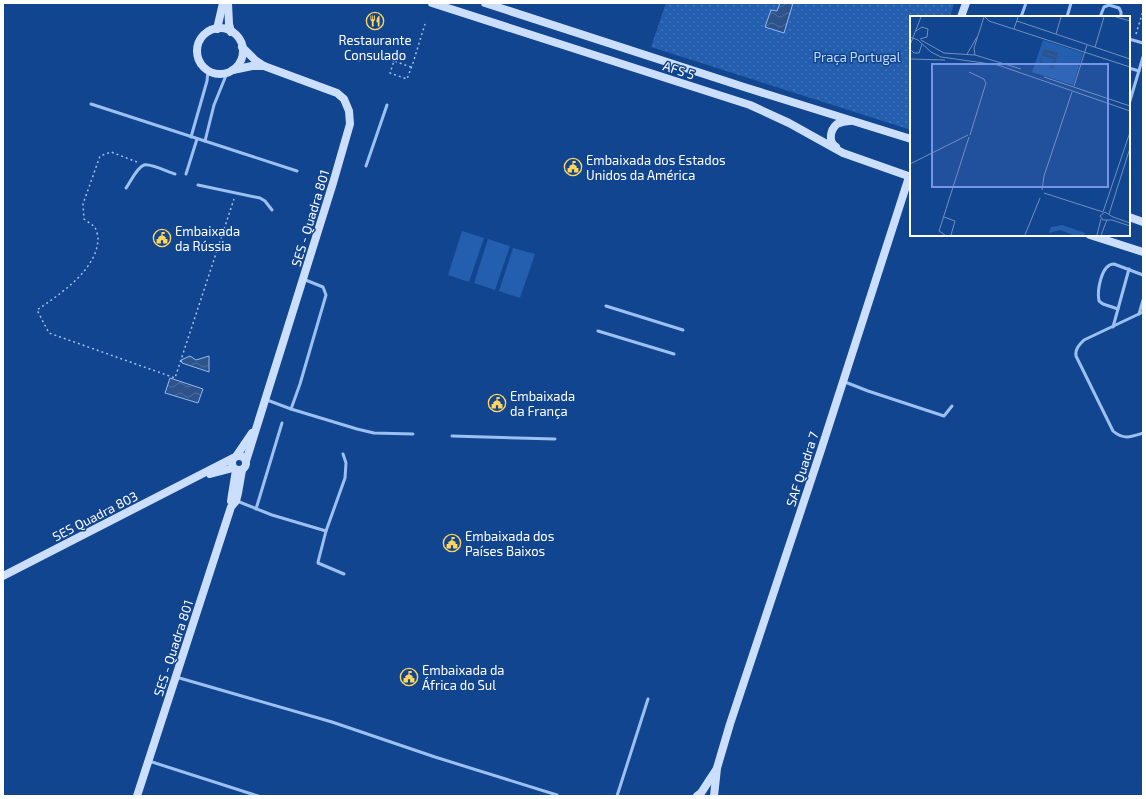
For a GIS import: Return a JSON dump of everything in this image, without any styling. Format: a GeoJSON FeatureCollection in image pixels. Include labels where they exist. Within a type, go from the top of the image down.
{"type":"FeatureCollection","features":[{"type":"Feature","properties":{"kind":"street"},"geometry":{"type":"LineString","coordinates":[[217,29],[223,3]]}},
{"type":"Feature","properties":{"kind":"street"},"geometry":{"type":"LineString","coordinates":[[228,3],[231,32]]}},
{"type":"Feature","properties":{"kind":"street","name":"AFS 5"},"geometry":{"type":"LineString","coordinates":[[432,3],[750,105],[789,123],[843,153],[910,177]]}},
{"type":"Feature","properties":{"kind":"street","name":"AFS 5"},"geometry":{"type":"LineString","coordinates":[[486,3],[744,87],[910,139]]}},
{"type":"Feature","properties":{"kind":"street"},"geometry":{"type":"LineString","coordinates":[[961,16],[966,3]]}},
{"type":"Feature","properties":{"kind":"street"},"geometry":{"type":"LineString","coordinates":[[217,29],[231,32],[238,38],[242,47],[241,58],[238,65],[229,71],[220,74],[208,71],[203,67],[197,53],[201,38],[206,33],[217,29]]}},
{"type":"Feature","properties":{"kind":"street","name":"SES - Quadra 801"},"geometry":{"type":"LineString","coordinates":[[242,47],[254,60],[264,66],[336,93],[344,100],[349,111],[350,124],[334,183],[246,461]]}},
{"type":"Feature","properties":{"kind":"street","name":"SES - Quadra 801"},"geometry":{"type":"LineString","coordinates":[[229,71],[252,66],[264,66]]}},
{"type":"Feature","properties":{"kind":"street"},"geometry":{"type":"LineString","coordinates":[[843,153],[833,146],[831,132],[839,123],[853,120]]}},
{"type":"Feature","properties":{"kind":"street","name":"SAF Quadra 7"},"geometry":{"type":"LineString","coordinates":[[714,796],[718,768],[730,724],[910,177]]}},
{"type":"Feature","properties":{"kind":"street"},"geometry":{"type":"LineString","coordinates":[[1130,217],[1143,222]]}},
{"type":"Feature","properties":{"kind":"street"},"geometry":{"type":"LineString","coordinates":[[1093,236],[1143,252]]}},
{"type":"Feature","properties":{"kind":"street","name":"SES - Quadra 801"},"geometry":{"type":"LineString","coordinates":[[235,456],[256,427]]}},
{"type":"Feature","properties":{"kind":"street"},"geometry":{"type":"LineString","coordinates":[[235,456],[244,457],[246,461],[246,466],[237,469],[231,461],[235,456]]}},
{"type":"Feature","properties":{"kind":"street","name":"SES Quadra 803"},"geometry":{"type":"LineString","coordinates":[[3,576],[235,456]]}},
{"type":"Feature","properties":{"kind":"street","name":"SES - Quadra 801"},"geometry":{"type":"LineString","coordinates":[[138,796],[148,761],[233,502],[237,469]]}},
{"type":"Feature","properties":{"kind":"street","name":"SES Quadra 803"},"geometry":{"type":"LineString","coordinates":[[197,477],[237,469]]}},
{"type":"Feature","properties":{"kind":"street","name":"SAF Quadra 7"},"geometry":{"type":"LineString","coordinates":[[698,796],[718,768]]}},
{"type":"Feature","properties":{"kind":"lane"},"geometry":{"type":"LineString","coordinates":[[1021,16],[1026,3]]}},
{"type":"Feature","properties":{"kind":"lane"},"geometry":{"type":"LineString","coordinates":[[1067,16],[1071,3]]}},
{"type":"Feature","properties":{"kind":"lane"},"geometry":{"type":"LineString","coordinates":[[1100,16],[1104,7],[1109,5],[1119,8],[1121,12],[1120,16]]}},
{"type":"Feature","properties":{"kind":"lane"},"geometry":{"type":"LineString","coordinates":[[1130,39],[1143,43]]}},
{"type":"Feature","properties":{"kind":"lane"},"geometry":{"type":"LineString","coordinates":[[1130,101],[1143,57]]}},
{"type":"Feature","properties":{"kind":"lane"},"geometry":{"type":"LineString","coordinates":[[1130,68],[1139,71]]}},
{"type":"Feature","properties":{"kind":"lane"},"geometry":{"type":"LineString","coordinates":[[191,136],[208,71]]}},
{"type":"Feature","properties":{"kind":"lane"},"geometry":{"type":"LineString","coordinates":[[205,141],[214,105],[229,71]]}},
{"type":"Feature","properties":{"kind":"lane"},"geometry":{"type":"LineString","coordinates":[[92,104],[297,171]]}},
{"type":"Feature","properties":{"kind":"lane"},"geometry":{"type":"LineString","coordinates":[[366,166],[387,105]]}},
{"type":"Feature","properties":{"kind":"lane"},"geometry":{"type":"LineString","coordinates":[[186,174],[197,139]]}},
{"type":"Feature","properties":{"kind":"lane"},"geometry":{"type":"LineString","coordinates":[[126,188],[140,168],[144,165],[149,165],[175,174]]}},
{"type":"Feature","properties":{"kind":"lane"},"geometry":{"type":"LineString","coordinates":[[198,185],[260,198],[265,201],[272,210]]}},
{"type":"Feature","properties":{"kind":"lane"},"geometry":{"type":"LineString","coordinates":[[1118,309],[1103,304],[1099,301],[1098,294],[1103,271],[1109,264],[1114,264],[1143,275]]}},
{"type":"Feature","properties":{"kind":"lane"},"geometry":{"type":"LineString","coordinates":[[1113,327],[1129,269]]}},
{"type":"Feature","properties":{"kind":"lane"},"geometry":{"type":"LineString","coordinates":[[291,409],[300,384],[326,295],[323,287],[303,279]]}},
{"type":"Feature","properties":{"kind":"lane"},"geometry":{"type":"LineString","coordinates":[[1139,314],[1143,300]]}},
{"type":"Feature","properties":{"kind":"lane"},"geometry":{"type":"LineString","coordinates":[[606,306],[682,330]]}},
{"type":"Feature","properties":{"kind":"lane"},"geometry":{"type":"LineString","coordinates":[[1143,312],[1084,340],[1075,351],[1076,356],[1113,431],[1123,437],[1130,437],[1143,433]]}},
{"type":"Feature","properties":{"kind":"lane"},"geometry":{"type":"LineString","coordinates":[[598,331],[674,354]]}},
{"type":"Feature","properties":{"kind":"lane"},"geometry":{"type":"LineString","coordinates":[[843,382],[868,392],[944,416],[952,406]]}},
{"type":"Feature","properties":{"kind":"lane"},"geometry":{"type":"LineString","coordinates":[[265,400],[357,430],[374,433],[412,434]]}},
{"type":"Feature","properties":{"kind":"lane"},"geometry":{"type":"LineString","coordinates":[[256,509],[282,423]]}},
{"type":"Feature","properties":{"kind":"lane"},"geometry":{"type":"LineString","coordinates":[[452,436],[555,439]]}},
{"type":"Feature","properties":{"kind":"lane"},"geometry":{"type":"LineString","coordinates":[[343,454],[346,463],[345,478],[326,531],[318,563],[344,574]]}},
{"type":"Feature","properties":{"kind":"lane"},"geometry":{"type":"LineString","coordinates":[[233,502],[326,531]]}},
{"type":"Feature","properties":{"kind":"lane"},"geometry":{"type":"LineString","coordinates":[[176,677],[332,722],[435,757],[557,795]]}},
{"type":"Feature","properties":{"kind":"lane"},"geometry":{"type":"LineString","coordinates":[[617,796],[648,698]]}},
{"type":"Feature","properties":{"kind":"lane"},"geometry":{"type":"LineString","coordinates":[[148,761],[258,796]]}},
{"type":"Feature","properties":{"kind":"path"},"geometry":{"type":"LineString","coordinates":[[1134,40],[1143,11]]}},
{"type":"Feature","properties":{"kind":"path"},"geometry":{"type":"LineString","coordinates":[[394,61],[390,73],[407,79],[425,24]]}},
{"type":"Feature","properties":{"kind":"path"},"geometry":{"type":"LineString","coordinates":[[359,60],[375,55],[411,67]]}},
{"type":"Feature","properties":{"kind":"path"},"geometry":{"type":"LineString","coordinates":[[144,165],[111,152],[100,156],[83,204],[84,219],[95,227],[98,238],[95,254],[85,272],[62,293],[37,310],[49,333],[175,378],[236,193]]}},
{"type":"Feature","properties":{"kind":"green space","name":"Praça Portugal"},"geometry":{"type":"Polygon","coordinates":[[[666,3],[954,3],[950,16],[910,16],[910,130],[651,47],[666,3]]]}},
{"type":"Feature","properties":{"kind":"green space"},"geometry":{"type":"Polygon","coordinates":[[[462,231],[484,238],[469,282],[448,275],[462,231]]]}},
{"type":"Feature","properties":{"kind":"green space"},"geometry":{"type":"Polygon","coordinates":[[[488,239],[510,246],[495,290],[474,283],[488,239]]]}},
{"type":"Feature","properties":{"kind":"green space"},"geometry":{"type":"Polygon","coordinates":[[[513,248],[535,254],[520,298],[499,291],[513,248]]]}},
{"type":"Feature","properties":{"kind":"water"},"geometry":{"type":"Polygon","coordinates":[[[780,3],[793,3],[784,33],[765,27],[771,10],[777,11],[780,3]]]}},
{"type":"Feature","properties":{"kind":"water"},"geometry":{"type":"Polygon","coordinates":[[[190,356],[196,360],[209,356],[209,372],[182,363],[181,360],[190,356]]]}},
{"type":"Feature","properties":{"kind":"water"},"geometry":{"type":"Polygon","coordinates":[[[170,378],[203,389],[198,403],[165,393],[170,378]]]}},
{"type":"Feature","properties":{"kind":"place","name":"Restaurante Consulado"},"geometry":{"type":"Point","coordinates":[375,21]}},
{"type":"Feature","properties":{"kind":"place","name":"Embaixada dos Estados Unidos da América"},"geometry":{"type":"Point","coordinates":[573,167]}},
{"type":"Feature","properties":{"kind":"place","name":"Embaixada da Rússia"},"geometry":{"type":"Point","coordinates":[162,238]}},
{"type":"Feature","properties":{"kind":"place","name":"Embaixada da França"},"geometry":{"type":"Point","coordinates":[497,403]}},
{"type":"Feature","properties":{"kind":"place","name":"Embaixada dos Países Baixos"},"geometry":{"type":"Point","coordinates":[452,543]}},
{"type":"Feature","properties":{"kind":"place","name":"Embaixada da África do Sul"},"geometry":{"type":"Point","coordinates":[409,677]}}]}
